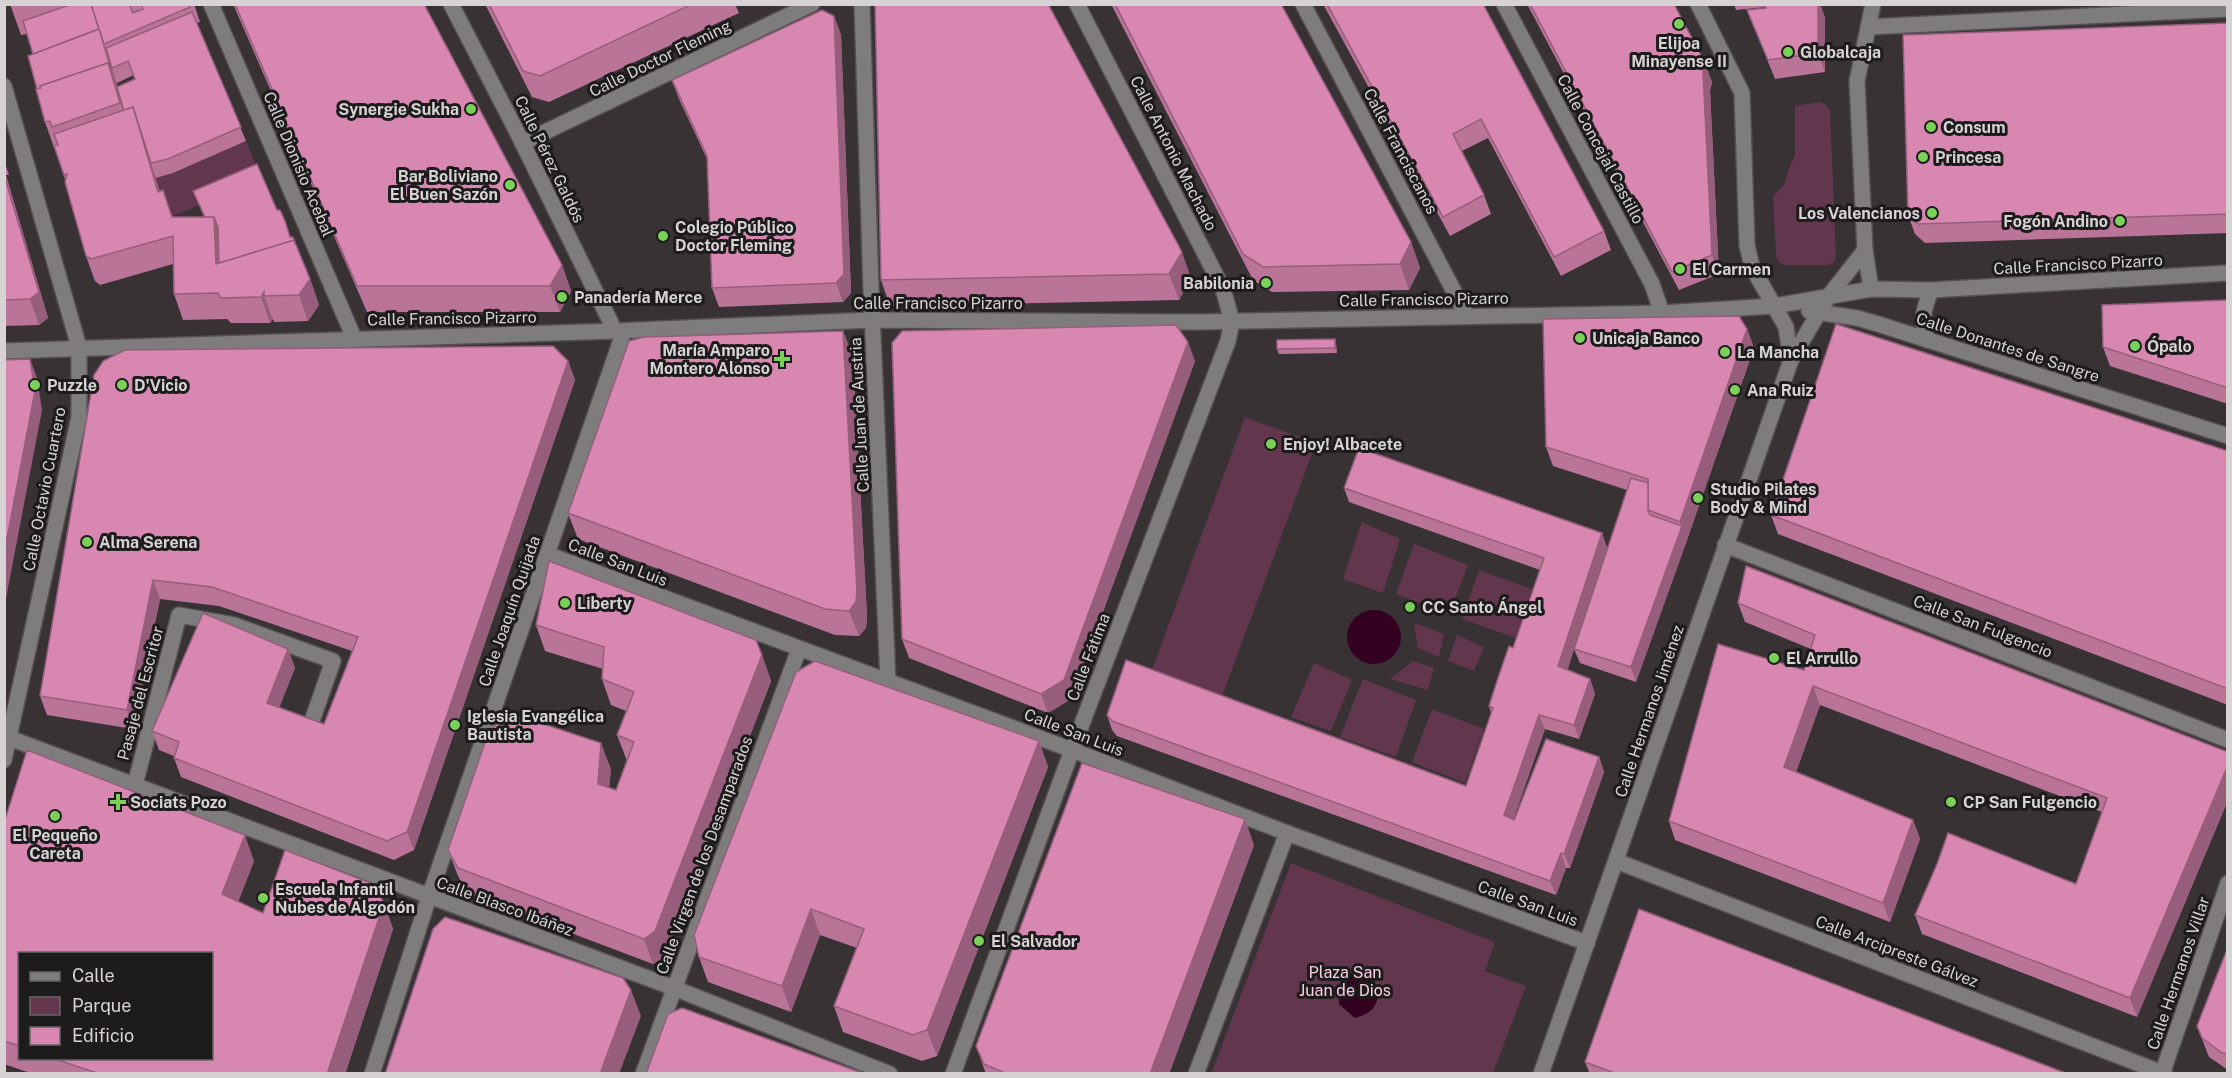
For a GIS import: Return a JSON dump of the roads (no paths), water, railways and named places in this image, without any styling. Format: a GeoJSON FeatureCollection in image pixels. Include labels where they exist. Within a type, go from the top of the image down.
{"type":"FeatureCollection","features":[{"type":"Feature","properties":{"kind":"street","name":"Calle Dionisio Acebal"},"geometry":{"type":"LineString","coordinates":[[211,4],[354,338]]}},
{"type":"Feature","properties":{"kind":"street","name":"Calle Pérez Galdós"},"geometry":{"type":"LineString","coordinates":[[451,4],[619,331]]}},
{"type":"Feature","properties":{"kind":"street","name":"Calle Doctor Fleming"},"geometry":{"type":"LineString","coordinates":[[522,143],[812,4]]}},
{"type":"Feature","properties":{"kind":"street","name":"Calle Juan de Austria"},"geometry":{"type":"LineString","coordinates":[[862,4],[888,681]]}},
{"type":"Feature","properties":{"kind":"street","name":"Calle Antonio Machado"},"geometry":{"type":"LineString","coordinates":[[1077,4],[1223,289],[1232,321]]}},
{"type":"Feature","properties":{"kind":"street","name":"Calle Franciscanos"},"geometry":{"type":"LineString","coordinates":[[1303,4],[1467,316]]}},
{"type":"Feature","properties":{"kind":"street","name":"Calle Concejal Castillo"},"geometry":{"type":"LineString","coordinates":[[1503,4],[1652,284],[1662,313]]}},
{"type":"Feature","properties":{"kind":"street","name":"Calle Hermanos Jiménez"},"geometry":{"type":"LineString","coordinates":[[1698,4],[1742,93],[1747,245],[1752,267],[1786,327],[1791,360]]}},
{"type":"Feature","properties":{"kind":"street"},"geometry":{"type":"LineString","coordinates":[[1870,290],[1865,250],[1857,81],[1874,4]]}},
{"type":"Feature","properties":{"kind":"street"},"geometry":{"type":"LineString","coordinates":[[1868,27],[2228,9]]}},
{"type":"Feature","properties":{"kind":"street","name":"Calle Octavio Cuartero"},"geometry":{"type":"LineString","coordinates":[[4,86],[79,347],[79,417],[4,760]]}},
{"type":"Feature","properties":{"kind":"street","name":"Calle Hermanos Jiménez"},"geometry":{"type":"LineString","coordinates":[[1541,1074],[1791,360],[1828,297],[1865,250]]}},
{"type":"Feature","properties":{"kind":"street","name":"Calle Francisco Pizarro"},"geometry":{"type":"LineString","coordinates":[[4,351],[619,331],[873,320],[1232,321],[1662,313],[1774,306],[1870,290],[1931,290],[2228,273]]}},
{"type":"Feature","properties":{"kind":"street"},"geometry":{"type":"LineString","coordinates":[[1927,340],[1922,314],[1931,290]]}},
{"type":"Feature","properties":{"kind":"street","name":"Calle Donantes de Sangre"},"geometry":{"type":"LineString","coordinates":[[1774,306],[1870,321],[2228,436]]}},
{"type":"Feature","properties":{"kind":"street","name":"Calle Fátima"},"geometry":{"type":"LineString","coordinates":[[953,1074],[1072,750],[1228,341],[1232,321]]}},
{"type":"Feature","properties":{"kind":"street","name":"Calle Joaquín Quijada"},"geometry":{"type":"LineString","coordinates":[[372,1074],[429,897],[547,554],[619,331]]}},
{"type":"Feature","properties":{"kind":"street","name":"Calle San Fulgencio"},"geometry":{"type":"LineString","coordinates":[[1725,545],[2228,740]]}},
{"type":"Feature","properties":{"kind":"street","name":"Calle San Luis"},"geometry":{"type":"LineString","coordinates":[[547,554],[1072,750],[1287,833],[1587,943]]}},
{"type":"Feature","properties":{"kind":"street","name":"Pasaje del Escritor"},"geometry":{"type":"LineString","coordinates":[[135,785],[179,615],[234,626],[333,661],[313,718]]}},
{"type":"Feature","properties":{"kind":"street","name":"Calle Virgen de los Desamparados"},"geometry":{"type":"LineString","coordinates":[[643,1074],[799,649]]}},
{"type":"Feature","properties":{"kind":"street","name":"Calle Blasco Ibáñez"},"geometry":{"type":"LineString","coordinates":[[8,737],[674,988],[890,1074]]}},
{"type":"Feature","properties":{"kind":"street"},"geometry":{"type":"LineString","coordinates":[[1196,1074],[1287,833]]}},
{"type":"Feature","properties":{"kind":"street","name":"Calle Arcipreste Gálvez"},"geometry":{"type":"LineString","coordinates":[[1616,861],[2163,1073]]}},
{"type":"Feature","properties":{"kind":"street","name":"Calle Hermanos Villar"},"geometry":{"type":"LineString","coordinates":[[2163,1073],[2228,883]]}},
{"type":"Feature","properties":{"kind":"place","name":"Elijoa Minayense II"},"geometry":{"type":"Point","coordinates":[1679,24]}},
{"type":"Feature","properties":{"kind":"place","name":"Globalcaja"},"geometry":{"type":"Point","coordinates":[1788,52]}},
{"type":"Feature","properties":{"kind":"place","name":"Synergie Sukha"},"geometry":{"type":"Point","coordinates":[471,109]}},
{"type":"Feature","properties":{"kind":"place","name":"Consum"},"geometry":{"type":"Point","coordinates":[1931,127]}},
{"type":"Feature","properties":{"kind":"place","name":"Princesa"},"geometry":{"type":"Point","coordinates":[1923,157]}},
{"type":"Feature","properties":{"kind":"place","name":"Bar Boliviano El Buen Sazón"},"geometry":{"type":"Point","coordinates":[510,185]}},
{"type":"Feature","properties":{"kind":"place","name":"Los Valencianos"},"geometry":{"type":"Point","coordinates":[1932,213]}},
{"type":"Feature","properties":{"kind":"place","name":"Fogón Andino"},"geometry":{"type":"Point","coordinates":[2120,221]}},
{"type":"Feature","properties":{"kind":"place","name":"Colegio Público Doctor Fleming"},"geometry":{"type":"Point","coordinates":[663,236]}},
{"type":"Feature","properties":{"kind":"place","name":"El Carmen"},"geometry":{"type":"Point","coordinates":[1680,269]}},
{"type":"Feature","properties":{"kind":"place","name":"Babilonia"},"geometry":{"type":"Point","coordinates":[1266,283]}},
{"type":"Feature","properties":{"kind":"place","name":"Panadería Merce"},"geometry":{"type":"Point","coordinates":[562,297]}},
{"type":"Feature","properties":{"kind":"place","name":"Unicaja Banco"},"geometry":{"type":"Point","coordinates":[1580,338]}},
{"type":"Feature","properties":{"kind":"place","name":"Ópalo"},"geometry":{"type":"Point","coordinates":[2135,346]}},
{"type":"Feature","properties":{"kind":"place","name":"La Mancha"},"geometry":{"type":"Point","coordinates":[1725,352]}},
{"type":"Feature","properties":{"kind":"place","name":"María Amparo Montero Alonso"},"geometry":{"type":"Point","coordinates":[782,359]}},
{"type":"Feature","properties":{"kind":"place","name":"Puzzle"},"geometry":{"type":"Point","coordinates":[35,385]}},
{"type":"Feature","properties":{"kind":"place","name":"D'Vicio"},"geometry":{"type":"Point","coordinates":[122,385]}},
{"type":"Feature","properties":{"kind":"place","name":"Ana Ruiz"},"geometry":{"type":"Point","coordinates":[1735,390]}},
{"type":"Feature","properties":{"kind":"place","name":"Enjoy! Albacete"},"geometry":{"type":"Point","coordinates":[1271,444]}},
{"type":"Feature","properties":{"kind":"place","name":"Studio Pilates Body & Mind"},"geometry":{"type":"Point","coordinates":[1698,498]}},
{"type":"Feature","properties":{"kind":"place","name":"Alma Serena"},"geometry":{"type":"Point","coordinates":[87,542]}},
{"type":"Feature","properties":{"kind":"place","name":"Liberty"},"geometry":{"type":"Point","coordinates":[565,603]}},
{"type":"Feature","properties":{"kind":"place","name":"CC Santo Ángel"},"geometry":{"type":"Point","coordinates":[1410,607]}},
{"type":"Feature","properties":{"kind":"place","name":"El Arrullo"},"geometry":{"type":"Point","coordinates":[1774,658]}},
{"type":"Feature","properties":{"kind":"place","name":"Iglesia Evangélica Bautista"},"geometry":{"type":"Point","coordinates":[455,725]}},
{"type":"Feature","properties":{"kind":"place","name":"Sociats Pozo"},"geometry":{"type":"Point","coordinates":[118,802]}},
{"type":"Feature","properties":{"kind":"place","name":"CP San Fulgencio"},"geometry":{"type":"Point","coordinates":[1951,802]}},
{"type":"Feature","properties":{"kind":"place","name":"El Pequeño Careta"},"geometry":{"type":"Point","coordinates":[55,816]}},
{"type":"Feature","properties":{"kind":"place","name":"Escuela Infantil Nubes de Algodón"},"geometry":{"type":"Point","coordinates":[263,898]}},
{"type":"Feature","properties":{"kind":"place","name":"El Salvador"},"geometry":{"type":"Point","coordinates":[979,941]}},
{"type":"Feature","properties":{"kind":"park label","name":"Plaza San Juan de Dios"},"geometry":{"type":"Point","coordinates":[1345,981]}}]}
